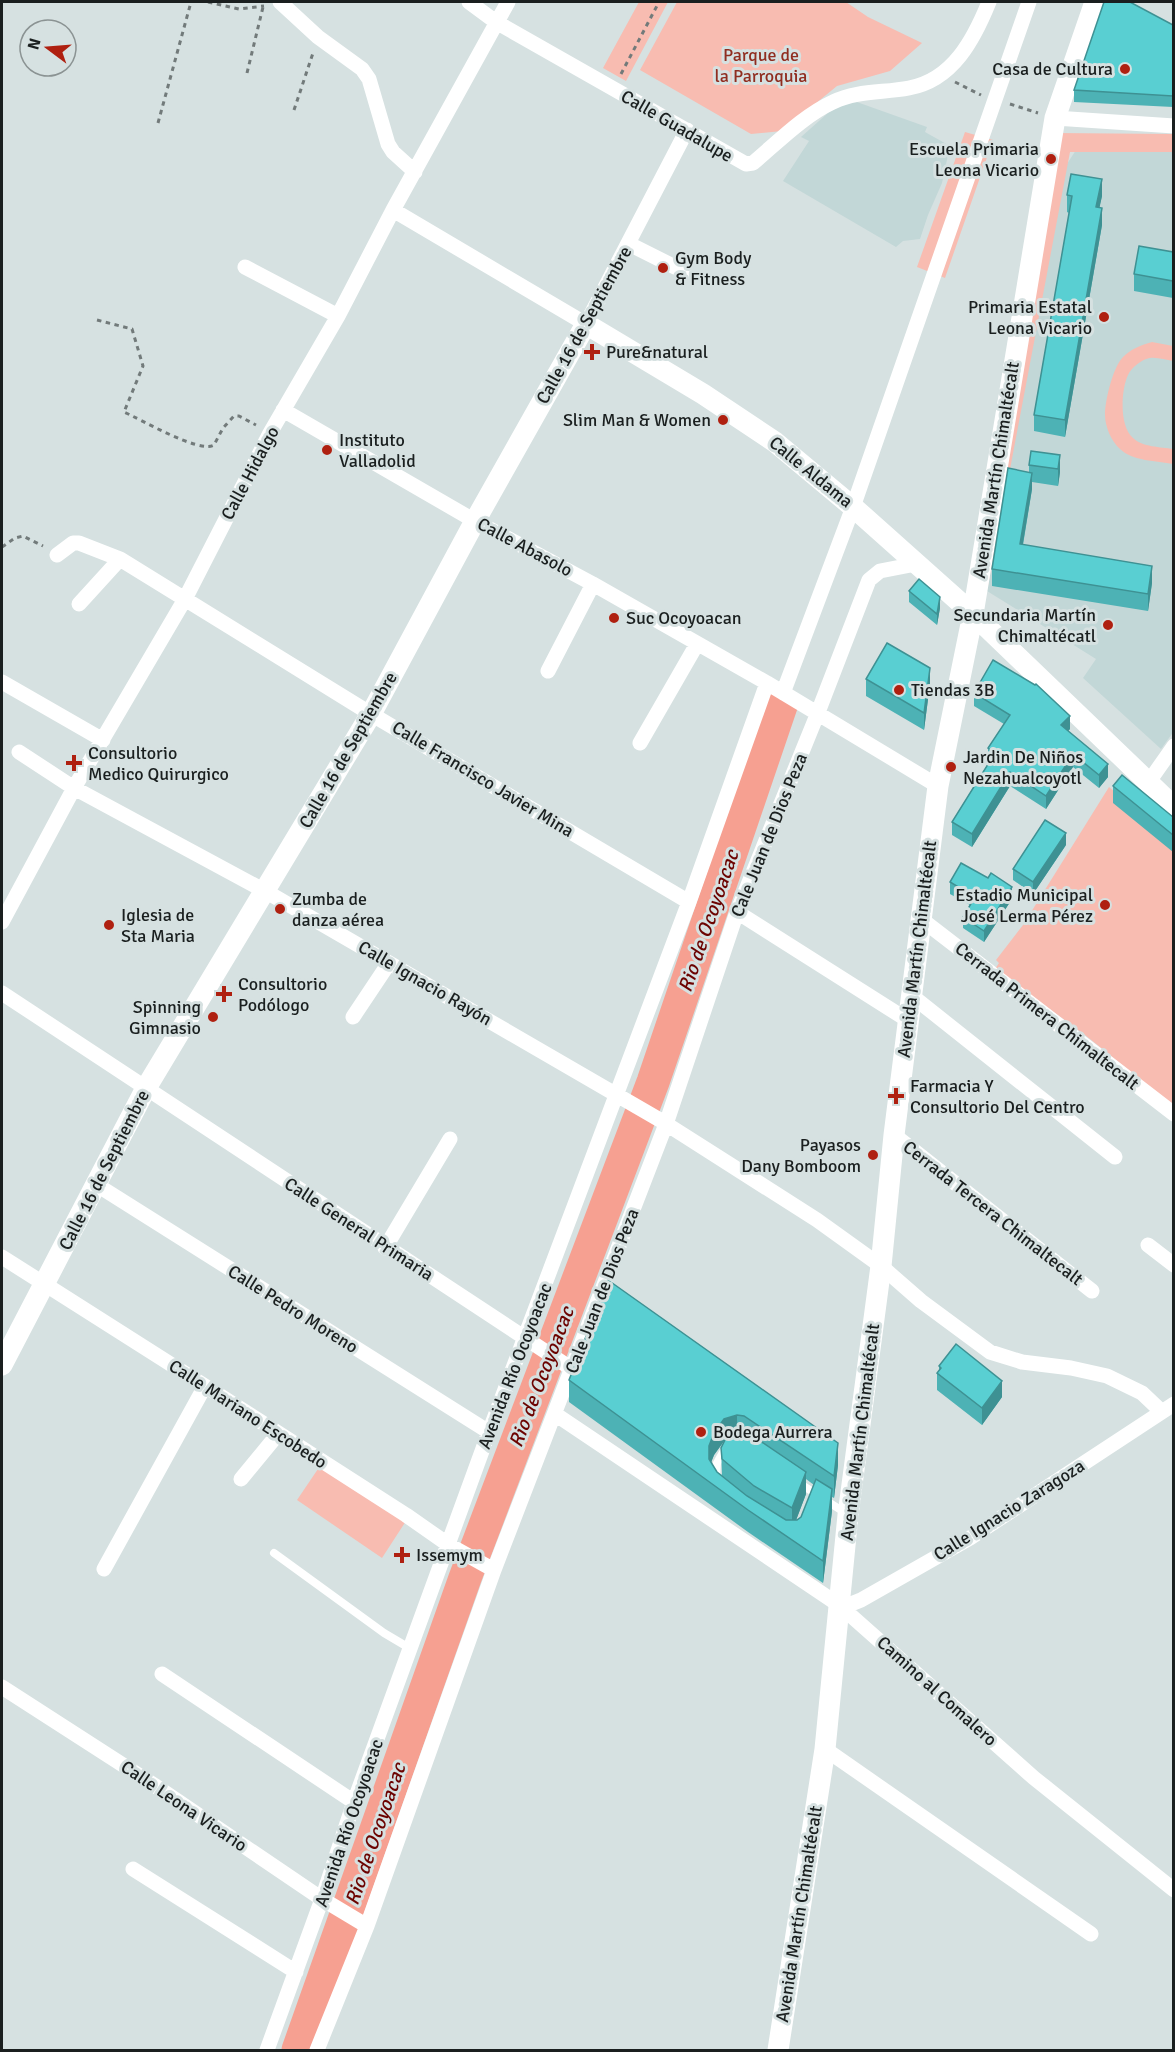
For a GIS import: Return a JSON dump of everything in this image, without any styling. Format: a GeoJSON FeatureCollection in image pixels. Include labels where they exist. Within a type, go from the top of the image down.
{"type":"FeatureCollection","features":[{"type":"Feature","properties":{"kind":"main road","name":"Avenida Martín Chimaltécalt"},"geometry":{"type":"LineString","coordinates":[[778,2050],[825,1749],[848,1515],[881,1266],[894,1135],[938,786],[973,614],[1055,118],[1095,2]]}},
{"type":"Feature","properties":{"kind":"main road","name":"Calle Aldama"},"geometry":{"type":"LineString","coordinates":[[586,324],[704,394],[775,442],[853,507],[973,614],[1173,807]]}},
{"type":"Feature","properties":{"kind":"main road","name":"Calle 16 de Septiembre"},"geometry":{"type":"LineString","coordinates":[[2,1365],[146,1088],[371,714],[475,521],[586,324]]}},
{"type":"Feature","properties":{"kind":"street"},"geometry":{"type":"LineString","coordinates":[[280,2],[318,37],[362,69],[369,79],[388,144],[393,152],[415,172]]}},
{"type":"Feature","properties":{"kind":"street","name":"Calle Guadalupe"},"geometry":{"type":"LineString","coordinates":[[469,2],[496,22],[742,163],[753,162],[807,118],[833,102],[853,95],[909,88],[929,82],[945,72],[965,50],[978,29],[989,2]]}},
{"type":"Feature","properties":{"kind":"street","name":"Calle Hidalgo"},"geometry":{"type":"LineString","coordinates":[[2,922],[74,789],[185,599],[270,433],[338,316],[393,210],[508,2]]}},
{"type":"Feature","properties":{"kind":"street"},"geometry":{"type":"LineString","coordinates":[[783,693],[853,507],[1029,2]]}},
{"type":"Feature","properties":{"kind":"street"},"geometry":{"type":"LineString","coordinates":[[1055,118],[1173,126]]}},
{"type":"Feature","properties":{"kind":"street","name":"Calle 16 de Septiembre"},"geometry":{"type":"LineString","coordinates":[[586,324],[687,130]]}},
{"type":"Feature","properties":{"kind":"street","name":"Calle Aldama"},"geometry":{"type":"LineString","coordinates":[[393,210],[586,324]]}},
{"type":"Feature","properties":{"kind":"street"},"geometry":{"type":"LineString","coordinates":[[629,244],[685,272]]}},
{"type":"Feature","properties":{"kind":"street"},"geometry":{"type":"LineString","coordinates":[[245,267],[338,316]]}},
{"type":"Feature","properties":{"kind":"street","name":"Calle Abasolo"},"geometry":{"type":"LineString","coordinates":[[283,410],[475,521],[593,584],[767,683],[817,715]]}},
{"type":"Feature","properties":{"kind":"street","name":"Calle Francisco Javier Mina"},"geometry":{"type":"LineString","coordinates":[[57,555],[73,543],[79,543],[120,559],[371,714],[689,902]]}},
{"type":"Feature","properties":{"kind":"street"},"geometry":{"type":"LineString","coordinates":[[79,604],[120,559]]}},
{"type":"Feature","properties":{"kind":"street","name":"Cale Juan de Dios Peza"},"geometry":{"type":"LineString","coordinates":[[317,2050],[491,1568],[555,1414],[569,1367],[663,1122],[736,912],[817,715],[869,579],[880,571],[916,564]]}},
{"type":"Feature","properties":{"kind":"street"},"geometry":{"type":"LineString","coordinates":[[548,671],[593,584]]}},
{"type":"Feature","properties":{"kind":"street"},"geometry":{"type":"LineString","coordinates":[[640,743],[697,644]]}},
{"type":"Feature","properties":{"kind":"street"},"geometry":{"type":"LineString","coordinates":[[2,682],[103,740]]}},
{"type":"Feature","properties":{"kind":"street","name":"Avenida Río Ocoyoacac"},"geometry":{"type":"LineString","coordinates":[[267,2050],[325,1901],[354,1802],[411,1649],[454,1548],[489,1432],[532,1341],[767,683]]}},
{"type":"Feature","properties":{"kind":"street"},"geometry":{"type":"LineString","coordinates":[[817,715],[938,786]]}},
{"type":"Feature","properties":{"kind":"street"},"geometry":{"type":"LineString","coordinates":[[1148,783],[1173,746]]}},
{"type":"Feature","properties":{"kind":"street","name":"Calle Ignacio Rayón"},"geometry":{"type":"LineString","coordinates":[[19,752],[74,789],[265,891],[663,1122]]}},
{"type":"Feature","properties":{"kind":"street"},"geometry":{"type":"LineString","coordinates":[[736,912],[909,1021]]}},
{"type":"Feature","properties":{"kind":"street","name":"Cerrada Primera Chimaltecalt"},"geometry":{"type":"LineString","coordinates":[[921,918],[1173,1113]]}},
{"type":"Feature","properties":{"kind":"street"},"geometry":{"type":"LineString","coordinates":[[353,1017],[388,963]]}},
{"type":"Feature","properties":{"kind":"street","name":"Calle General Primaria"},"geometry":{"type":"LineString","coordinates":[[2,993],[385,1248],[569,1367]]}},
{"type":"Feature","properties":{"kind":"street"},"geometry":{"type":"LineString","coordinates":[[912,996],[1115,1157]]}},
{"type":"Feature","properties":{"kind":"street"},"geometry":{"type":"LineString","coordinates":[[663,1122],[817,1220],[881,1266],[921,1301],[990,1352],[1022,1362],[1071,1368],[1107,1376],[1167,1407]]}},
{"type":"Feature","properties":{"kind":"street","name":"Cerrada Tercera Chimaltecalt"},"geometry":{"type":"LineString","coordinates":[[894,1135],[1092,1291]]}},
{"type":"Feature","properties":{"kind":"street"},"geometry":{"type":"LineString","coordinates":[[385,1248],[450,1139]]}},
{"type":"Feature","properties":{"kind":"street","name":"Calle Pedro Moreno"},"geometry":{"type":"LineString","coordinates":[[97,1185],[489,1432]]}},
{"type":"Feature","properties":{"kind":"street"},"geometry":{"type":"LineString","coordinates":[[1148,1245],[1173,1265]]}},
{"type":"Feature","properties":{"kind":"street","name":"Calle Mariano Escobedo"},"geometry":{"type":"LineString","coordinates":[[2,1257],[206,1386],[454,1548],[491,1568]]}},
{"type":"Feature","properties":{"kind":"street"},"geometry":{"type":"LineString","coordinates":[[104,1569],[206,1386]]}},
{"type":"Feature","properties":{"kind":"street","name":"Calle Ignacio Zaragoza"},"geometry":{"type":"LineString","coordinates":[[839,1605],[861,1600],[970,1538],[1167,1407]]}},
{"type":"Feature","properties":{"kind":"street","name":"Camino al Comalero"},"geometry":{"type":"LineString","coordinates":[[555,1414],[839,1605],[1034,1778],[1173,1890]]}},
{"type":"Feature","properties":{"kind":"street"},"geometry":{"type":"LineString","coordinates":[[241,1479],[278,1434]]}},
{"type":"Feature","properties":{"kind":"street"},"geometry":{"type":"LineString","coordinates":[[162,1674],[354,1802]]}},
{"type":"Feature","properties":{"kind":"street","name":"Calle Leona Vicario"},"geometry":{"type":"LineString","coordinates":[[2,1687],[363,1924]]}},
{"type":"Feature","properties":{"kind":"street"},"geometry":{"type":"LineString","coordinates":[[825,1749],[1091,1934]]}},
{"type":"Feature","properties":{"kind":"street"},"geometry":{"type":"LineString","coordinates":[[133,1869],[296,1972]]}},
{"type":"Feature","properties":{"kind":"lane"},"geometry":{"type":"LineString","coordinates":[[717,1484],[715,1476],[717,1463],[728,1445],[734,1443]]}},
{"type":"Feature","properties":{"kind":"lane"},"geometry":{"type":"LineString","coordinates":[[795,1481],[848,1515]]}},
{"type":"Feature","properties":{"kind":"lane"},"geometry":{"type":"LineString","coordinates":[[809,1503],[813,1493]]}},
{"type":"Feature","properties":{"kind":"lane"},"geometry":{"type":"LineString","coordinates":[[274,1553],[384,1633],[411,1649]]}},
{"type":"Feature","properties":{"kind":"path"},"geometry":{"type":"LineString","coordinates":[[158,123],[191,2]]}},
{"type":"Feature","properties":{"kind":"path"},"geometry":{"type":"LineString","coordinates":[[208,2],[239,9],[263,7],[274,2]]}},
{"type":"Feature","properties":{"kind":"path"},"geometry":{"type":"LineString","coordinates":[[613,89],[659,2]]}},
{"type":"Feature","properties":{"kind":"path"},"geometry":{"type":"LineString","coordinates":[[247,73],[263,7]]}},
{"type":"Feature","properties":{"kind":"path"},"geometry":{"type":"LineString","coordinates":[[294,110],[318,37]]}},
{"type":"Feature","properties":{"kind":"path"},"geometry":{"type":"LineString","coordinates":[[97,320],[132,330],[143,366],[124,412],[189,443],[206,448],[214,445],[223,428],[234,416],[239,416],[270,433]]}},
{"type":"Feature","properties":{"kind":"path"},"geometry":{"type":"LineString","coordinates":[[2,547],[15,538],[23,536],[57,555]]}},
{"type":"Feature","properties":{"kind":"shaded area"},"geometry":{"type":"Polygon","coordinates":[[[854,101],[927,127],[925,132],[950,146],[942,183],[920,239],[903,241],[896,247],[783,181],[809,141],[801,137],[837,105],[854,101]]]}},
{"type":"Feature","properties":{"kind":"shaded area"},"geometry":{"type":"Polygon","coordinates":[[[1082,141],[1173,143],[1174,731],[1161,749],[1083,678],[1096,659],[987,591],[1061,173],[1082,141]]]}},
{"type":"Feature","properties":{"kind":"green space"},"geometry":{"type":"Polygon","coordinates":[[[639,2],[668,2],[626,81],[603,68],[639,2]]]}},
{"type":"Feature","properties":{"kind":"green space","name":"Parque de la Parroquia"},"geometry":{"type":"Polygon","coordinates":[[[677,2],[846,2],[868,17],[922,43],[890,71],[837,86],[782,131],[751,134],[640,70],[677,2]]]}},
{"type":"Feature","properties":{"kind":"green space"},"geometry":{"type":"Polygon","coordinates":[[[965,132],[993,140],[945,278],[917,267],[965,132]]]}},
{"type":"Feature","properties":{"kind":"green space"},"geometry":{"type":"Polygon","coordinates":[[[1055,133],[1173,134],[1173,152],[1070,152],[987,591],[1055,133]]]}},
{"type":"Feature","properties":{"kind":"green space"},"geometry":{"type":"Polygon","coordinates":[[[1152,342],[1173,346],[1173,361],[1150,358],[1140,362],[1132,370],[1124,389],[1123,417],[1128,432],[1137,441],[1173,449],[1173,464],[1138,458],[1125,453],[1111,438],[1105,419],[1108,393],[1119,362],[1126,354],[1152,342]]]}},
{"type":"Feature","properties":{"kind":"green space","name":"Estadio Municipal José Lerma Pérez"},"geometry":{"type":"Polygon","coordinates":[[[1109,787],[1173,840],[1173,1106],[1085,1035],[995,969],[999,963],[996,960],[1023,925],[1109,787]]]}},
{"type":"Feature","properties":{"kind":"green space"},"geometry":{"type":"Polygon","coordinates":[[[320,1466],[406,1521],[382,1558],[297,1500],[320,1466]]]}},
{"type":"Feature","properties":{"kind":"building","name":"Casa de Cultura"},"geometry":{"type":"Polygon","coordinates":[[[1104,2],[1130,2],[1173,25],[1173,96],[1074,90],[1104,2]]]}},
{"type":"Feature","properties":{"kind":"building"},"geometry":{"type":"Polygon","coordinates":[[[1071,174],[1102,179],[1096,207],[1102,208],[1065,420],[1034,415],[1072,196],[1067,195],[1071,174]]]}},
{"type":"Feature","properties":{"kind":"building"},"geometry":{"type":"Polygon","coordinates":[[[1139,246],[1173,252],[1173,281],[1134,274],[1139,246]]]}},
{"type":"Feature","properties":{"kind":"building"},"geometry":{"type":"Polygon","coordinates":[[[1031,451],[1060,455],[1058,469],[1029,465],[1031,451]]]}},
{"type":"Feature","properties":{"kind":"building"},"geometry":{"type":"Polygon","coordinates":[[[1008,468],[1032,473],[1020,544],[1152,566],[1148,594],[992,569],[1008,468]]]}},
{"type":"Feature","properties":{"kind":"building"},"geometry":{"type":"Polygon","coordinates":[[[919,579],[940,597],[937,614],[909,591],[919,579]]]}},
{"type":"Feature","properties":{"kind":"building"},"geometry":{"type":"Polygon","coordinates":[[[887,643],[930,668],[924,713],[866,679],[887,643]]]}},
{"type":"Feature","properties":{"kind":"building"},"geometry":{"type":"Polygon","coordinates":[[[993,660],[1036,684],[1070,716],[1061,725],[1108,764],[1099,775],[1073,754],[1046,796],[1010,772],[972,834],[952,822],[995,753],[988,748],[1010,715],[974,693],[993,660]]]}},
{"type":"Feature","properties":{"kind":"building"},"geometry":{"type":"Polygon","coordinates":[[[1122,775],[1173,817],[1173,835],[1113,786],[1122,775]]]}},
{"type":"Feature","properties":{"kind":"building"},"geometry":{"type":"Polygon","coordinates":[[[1045,820],[1066,833],[1033,882],[1013,869],[1045,820]]]}},
{"type":"Feature","properties":{"kind":"building"},"geometry":{"type":"Polygon","coordinates":[[[961,863],[988,878],[991,873],[1012,887],[984,931],[963,917],[975,897],[950,882],[961,863]]]}},
{"type":"Feature","properties":{"kind":"building"},"geometry":{"type":"Polygon","coordinates":[[[608,1280],[838,1443],[834,1476],[744,1416],[737,1415],[724,1419],[714,1433],[709,1446],[709,1459],[717,1472],[747,1496],[786,1520],[797,1520],[801,1517],[816,1479],[832,1489],[823,1561],[748,1510],[569,1380],[608,1280]]]}},
{"type":"Feature","properties":{"kind":"building"},"geometry":{"type":"Polygon","coordinates":[[[956,1344],[1002,1381],[982,1408],[937,1373],[941,1368],[939,1366],[956,1344]]]}},
{"type":"Feature","properties":{"kind":"building"},"geometry":{"type":"Polygon","coordinates":[[[731,1428],[741,1428],[806,1472],[792,1508],[754,1486],[722,1459],[721,1448],[731,1428]]]}},
{"type":"Feature","properties":{"kind":"waterway","name":"Rio de Ocoyoacac"},"geometry":{"type":"LineString","coordinates":[[298,2050],[465,1578],[653,1082],[782,703]]}},
{"type":"Feature","properties":{"kind":"place","name":"Casa de Cultura"},"geometry":{"type":"Point","coordinates":[1125,69]}},
{"type":"Feature","properties":{"kind":"place","name":"Escuela Primaria Leona Vicario"},"geometry":{"type":"Point","coordinates":[1051,159]}},
{"type":"Feature","properties":{"kind":"place","name":"Gym Body & Fitness"},"geometry":{"type":"Point","coordinates":[663,268]}},
{"type":"Feature","properties":{"kind":"place","name":"Primaria Estatal Leona Vicario"},"geometry":{"type":"Point","coordinates":[1104,317]}},
{"type":"Feature","properties":{"kind":"place","name":"Pure&natural"},"geometry":{"type":"Point","coordinates":[592,352]}},
{"type":"Feature","properties":{"kind":"place","name":"Slim Man & Women"},"geometry":{"type":"Point","coordinates":[723,420]}},
{"type":"Feature","properties":{"kind":"place","name":"Instituto Valladolid"},"geometry":{"type":"Point","coordinates":[327,450]}},
{"type":"Feature","properties":{"kind":"place","name":"Suc Ocoyoacan"},"geometry":{"type":"Point","coordinates":[614,618]}},
{"type":"Feature","properties":{"kind":"place","name":"Secundaria Martín Chimaltécatl"},"geometry":{"type":"Point","coordinates":[1108,625]}},
{"type":"Feature","properties":{"kind":"place","name":"Tiendas 3B"},"geometry":{"type":"Point","coordinates":[899,690]}},
{"type":"Feature","properties":{"kind":"place","name":"Consultorio Medico Quirurgico"},"geometry":{"type":"Point","coordinates":[74,763]}},
{"type":"Feature","properties":{"kind":"place","name":"Jardin De Niños Nezahualcoyotl"},"geometry":{"type":"Point","coordinates":[951,767]}},
{"type":"Feature","properties":{"kind":"place","name":"Estadio Municipal José Lerma Pérez"},"geometry":{"type":"Point","coordinates":[1105,905]}},
{"type":"Feature","properties":{"kind":"place","name":"Zumba de danza aérea"},"geometry":{"type":"Point","coordinates":[280,909]}},
{"type":"Feature","properties":{"kind":"place","name":"Iglesia de Sta Maria"},"geometry":{"type":"Point","coordinates":[109,925]}},
{"type":"Feature","properties":{"kind":"place","name":"Consultorio Podólogo"},"geometry":{"type":"Point","coordinates":[224,994]}},
{"type":"Feature","properties":{"kind":"place","name":"Spinning Gimnasio"},"geometry":{"type":"Point","coordinates":[213,1017]}},
{"type":"Feature","properties":{"kind":"place","name":"Farmacia Y Consultorio Del Centro"},"geometry":{"type":"Point","coordinates":[896,1096]}},
{"type":"Feature","properties":{"kind":"place","name":"Payasos Dany Bomboom"},"geometry":{"type":"Point","coordinates":[873,1155]}},
{"type":"Feature","properties":{"kind":"place","name":"Bodega Aurrera"},"geometry":{"type":"Point","coordinates":[701,1432]}},
{"type":"Feature","properties":{"kind":"place","name":"Issemym"},"geometry":{"type":"Point","coordinates":[402,1555]}}]}
